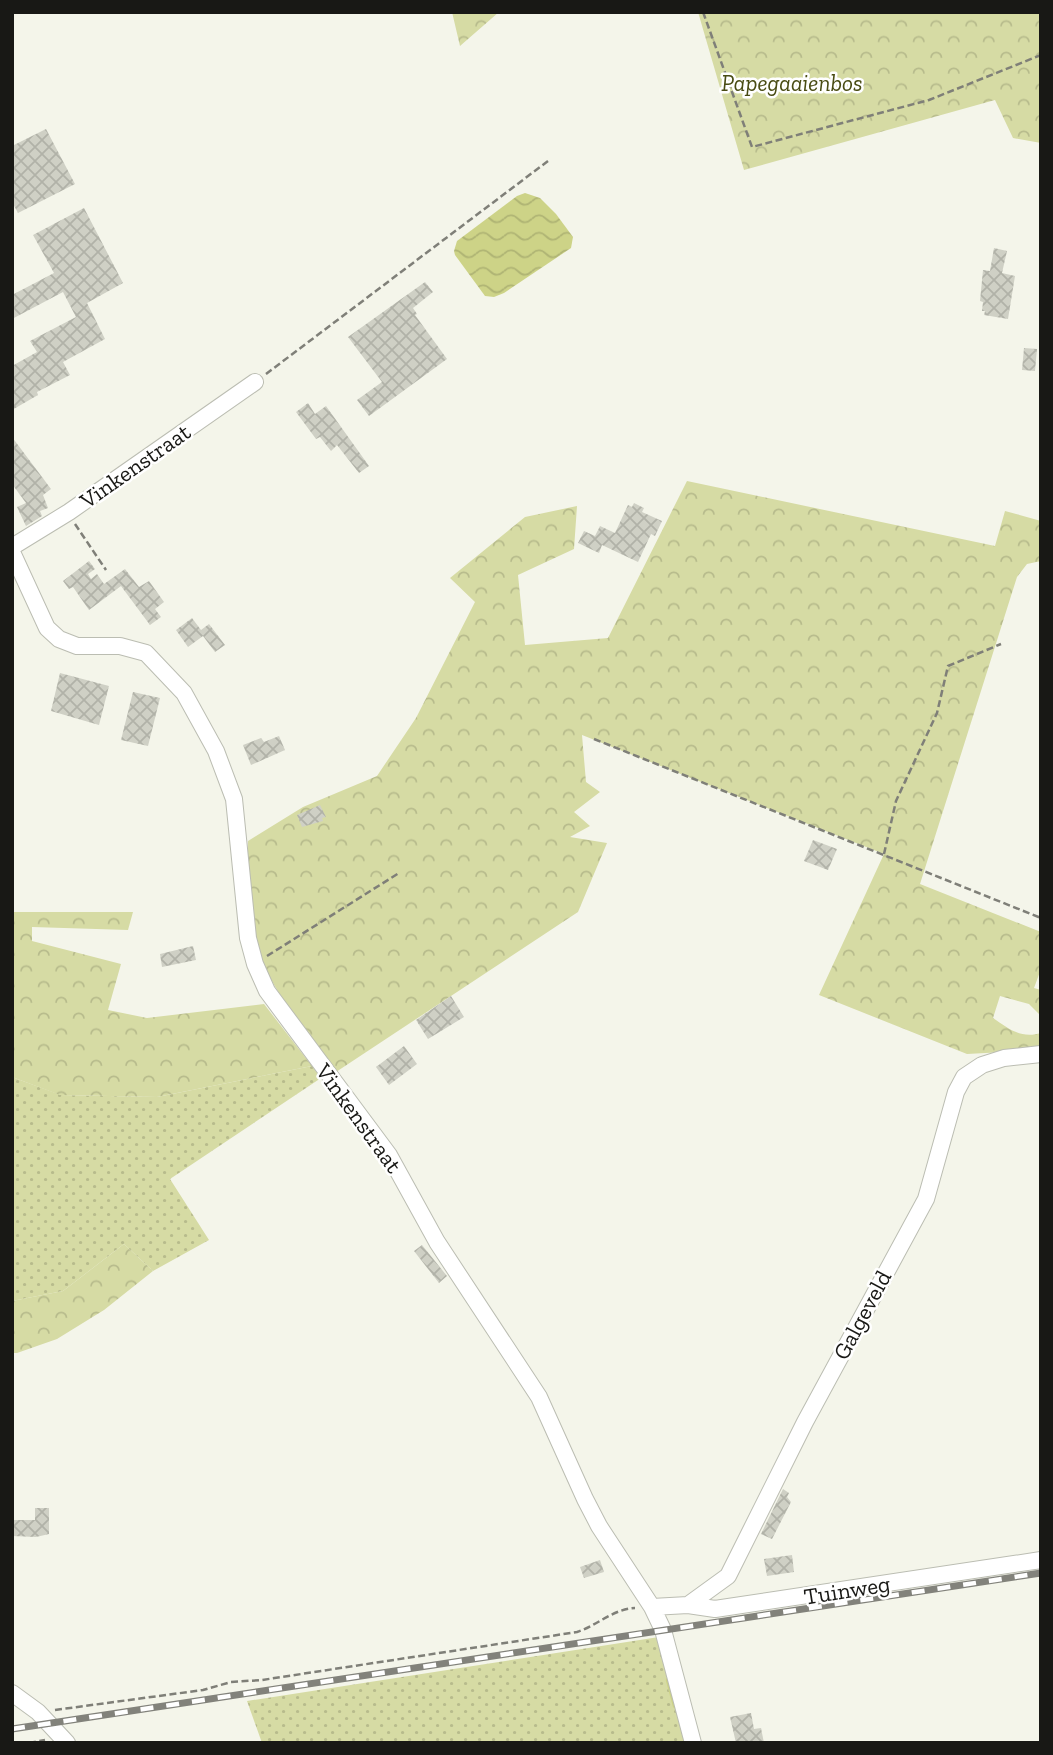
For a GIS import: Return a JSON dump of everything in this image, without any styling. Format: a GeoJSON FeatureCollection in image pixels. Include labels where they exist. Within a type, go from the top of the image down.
{"type":"FeatureCollection","features":[{"type":"Feature","properties":{"kind":"street","name":"Vinkenstraat"},"geometry":{"type":"LineString","coordinates":[[12,547],[67,513],[255,382]]}},
{"type":"Feature","properties":{"kind":"street","name":"Vinkenstraat"},"geometry":{"type":"LineString","coordinates":[[12,552],[47,628],[59,639],[77,646],[120,646],[146,653],[184,693],[216,751],[234,799],[244,910],[255,964],[267,991],[401,1174],[437,1242],[539,1397],[589,1508],[652,1607],[663,1630],[692,1743]]}},
{"type":"Feature","properties":{"kind":"street","name":"Galgeveld"},"geometry":{"type":"LineString","coordinates":[[688,1605],[728,1576],[805,1422],[926,1199],[956,1092],[964,1077],[991,1061],[1041,1054]]}},
{"type":"Feature","properties":{"kind":"street","name":"Tuinweg"},"geometry":{"type":"LineString","coordinates":[[652,1607],[688,1605],[715,1609],[1041,1560]]}},
{"type":"Feature","properties":{"kind":"street"},"geometry":{"type":"LineString","coordinates":[[12,1693],[37,1712],[67,1743]]}},
{"type":"Feature","properties":{"kind":"path"},"geometry":{"type":"LineString","coordinates":[[704,12],[752,147],[929,100],[1041,55]]}},
{"type":"Feature","properties":{"kind":"path"},"geometry":{"type":"LineString","coordinates":[[255,382],[548,161]]}},
{"type":"Feature","properties":{"kind":"path"},"geometry":{"type":"LineString","coordinates":[[67,513],[106,570]]}},
{"type":"Feature","properties":{"kind":"path"},"geometry":{"type":"LineString","coordinates":[[884,854],[896,801],[937,713],[948,666],[1001,644]]}},
{"type":"Feature","properties":{"kind":"path"},"geometry":{"type":"LineString","coordinates":[[594,739],[1041,918]]}},
{"type":"Feature","properties":{"kind":"path"},"geometry":{"type":"LineString","coordinates":[[255,964],[399,873]]}},
{"type":"Feature","properties":{"kind":"path"},"geometry":{"type":"LineString","coordinates":[[37,1712],[203,1690],[231,1682],[262,1680],[577,1632],[591,1627],[617,1610],[652,1607]]}},
{"type":"Feature","properties":{"kind":"green space"},"geometry":{"type":"Polygon","coordinates":[[[452,12],[499,12],[460,46],[452,12]]]}},
{"type":"Feature","properties":{"kind":"green space","name":"Papegaaienbos"},"geometry":{"type":"Polygon","coordinates":[[[698,12],[1041,12],[1041,143],[1013,138],[995,100],[744,170],[698,12]]]}},
{"type":"Feature","properties":{"kind":"green space"},"geometry":{"type":"Polygon","coordinates":[[[687,481],[995,546],[1005,511],[1041,521],[1041,561],[1027,564],[1017,577],[920,884],[1041,932],[1041,969],[1034,988],[1041,990],[1041,1016],[1029,1004],[1000,996],[993,1018],[1021,1034],[1041,1033],[1041,1050],[967,1054],[819,995],[884,854],[582,735],[586,782],[600,792],[574,812],[590,826],[570,837],[607,843],[578,912],[336,1072],[283,999],[265,968],[251,912],[248,841],[303,807],[377,776],[416,718],[475,602],[450,578],[525,517],[577,506],[574,549],[518,575],[525,645],[608,638],[687,481]]]}},
{"type":"Feature","properties":{"kind":"green space"},"geometry":{"type":"Polygon","coordinates":[[[12,912],[133,912],[128,930],[32,927],[32,941],[121,964],[108,1010],[147,1018],[264,1004],[312,1066],[157,1097],[60,1095],[12,1077],[12,912]]]}},
{"type":"Feature","properties":{"kind":"green space"},"geometry":{"type":"Polygon","coordinates":[[[312,1066],[321,1078],[170,1179],[209,1240],[153,1271],[124,1244],[63,1291],[12,1301],[12,1077],[61,1095],[157,1097],[312,1066]]]}},
{"type":"Feature","properties":{"kind":"green space"},"geometry":{"type":"Polygon","coordinates":[[[124,1244],[153,1271],[104,1310],[57,1339],[12,1353],[12,1301],[63,1291],[124,1244]]]}},
{"type":"Feature","properties":{"kind":"green space"},"geometry":{"type":"Polygon","coordinates":[[[659,1637],[686,1743],[262,1743],[247,1701],[659,1637]]]}},
{"type":"Feature","properties":{"kind":"water"},"geometry":{"type":"Polygon","coordinates":[[[525,193],[540,198],[556,214],[573,237],[571,248],[504,293],[494,297],[485,296],[455,255],[457,241],[517,196],[525,193]]]}},
{"type":"Feature","properties":{"kind":"building"},"geometry":{"type":"Polygon","coordinates":[[[46,129],[75,184],[18,213],[12,202],[12,146],[46,129]]]}},
{"type":"Feature","properties":{"kind":"building"},"geometry":{"type":"Polygon","coordinates":[[[84,208],[123,283],[87,303],[105,339],[63,362],[70,375],[37,392],[38,395],[12,410],[12,366],[37,352],[30,341],[76,317],[63,292],[12,319],[12,295],[54,273],[33,235],[84,208]]]}},
{"type":"Feature","properties":{"kind":"building"},"geometry":{"type":"Polygon","coordinates":[[[994,248],[1007,251],[1002,273],[1015,276],[1008,319],[984,315],[983,302],[980,301],[983,270],[990,271],[994,248]]]}},
{"type":"Feature","properties":{"kind":"building"},"geometry":{"type":"Polygon","coordinates":[[[425,282],[433,292],[413,308],[417,314],[415,315],[447,359],[369,416],[357,400],[382,382],[348,337],[425,282]]]}},
{"type":"Feature","properties":{"kind":"building"},"geometry":{"type":"Polygon","coordinates":[[[1024,348],[1037,349],[1035,371],[1022,370],[1024,348]]]}},
{"type":"Feature","properties":{"kind":"building"},"geometry":{"type":"Polygon","coordinates":[[[308,403],[315,414],[326,406],[369,466],[359,473],[337,445],[331,451],[320,437],[316,439],[296,412],[308,403]]]}},
{"type":"Feature","properties":{"kind":"building"},"geometry":{"type":"Polygon","coordinates":[[[12,437],[51,489],[43,495],[48,508],[40,511],[42,516],[26,526],[17,507],[26,503],[12,484],[12,437]]]}},
{"type":"Feature","properties":{"kind":"building"},"geometry":{"type":"Polygon","coordinates":[[[634,503],[644,508],[642,512],[662,521],[655,536],[651,534],[638,562],[602,545],[599,553],[578,543],[584,531],[595,536],[600,526],[615,533],[628,505],[632,507],[634,503]]]}},
{"type":"Feature","properties":{"kind":"building"},"geometry":{"type":"Polygon","coordinates":[[[89,561],[95,569],[88,574],[91,579],[97,574],[104,584],[125,569],[139,587],[149,581],[164,602],[155,609],[161,617],[150,625],[121,586],[89,610],[73,587],[69,589],[63,581],[89,561]]]}},
{"type":"Feature","properties":{"kind":"building"},"geometry":{"type":"Polygon","coordinates":[[[192,618],[201,630],[209,624],[225,645],[215,652],[203,636],[188,647],[176,630],[192,618]]]}},
{"type":"Feature","properties":{"kind":"building"},"geometry":{"type":"Polygon","coordinates":[[[60,673],[109,686],[99,725],[51,711],[60,673]]]}},
{"type":"Feature","properties":{"kind":"building"},"geometry":{"type":"Polygon","coordinates":[[[133,692],[160,698],[148,746],[121,740],[133,692]]]}},
{"type":"Feature","properties":{"kind":"building"},"geometry":{"type":"Polygon","coordinates":[[[279,736],[285,750],[251,765],[243,745],[261,738],[264,742],[279,736]]]}},
{"type":"Feature","properties":{"kind":"building"},"geometry":{"type":"Polygon","coordinates":[[[320,805],[326,817],[322,818],[323,821],[302,827],[297,815],[320,805]]]}},
{"type":"Feature","properties":{"kind":"building"},"geometry":{"type":"Polygon","coordinates":[[[813,840],[837,849],[828,870],[804,861],[813,840]]]}},
{"type":"Feature","properties":{"kind":"building"},"geometry":{"type":"Polygon","coordinates":[[[193,946],[196,960],[162,967],[160,954],[193,946]]]}},
{"type":"Feature","properties":{"kind":"building"},"geometry":{"type":"Polygon","coordinates":[[[451,996],[464,1017],[428,1039],[416,1020],[451,996]]]}},
{"type":"Feature","properties":{"kind":"building"},"geometry":{"type":"Polygon","coordinates":[[[404,1046],[417,1064],[389,1085],[376,1067],[404,1046]]]}},
{"type":"Feature","properties":{"kind":"building"},"geometry":{"type":"Polygon","coordinates":[[[422,1245],[447,1276],[439,1283],[414,1251],[422,1245]]]}},
{"type":"Feature","properties":{"kind":"building"},"geometry":{"type":"Polygon","coordinates":[[[783,1489],[789,1493],[787,1497],[791,1502],[772,1539],[761,1534],[783,1489]]]}},
{"type":"Feature","properties":{"kind":"building"},"geometry":{"type":"Polygon","coordinates":[[[35,1508],[49,1508],[49,1534],[36,1537],[12,1536],[12,1520],[35,1520],[35,1508]]]}},
{"type":"Feature","properties":{"kind":"building"},"geometry":{"type":"Polygon","coordinates":[[[792,1555],[794,1572],[767,1576],[764,1559],[792,1555]]]}},
{"type":"Feature","properties":{"kind":"building"},"geometry":{"type":"Polygon","coordinates":[[[600,1560],[604,1572],[584,1578],[580,1567],[600,1560]]]}},
{"type":"Feature","properties":{"kind":"building"},"geometry":{"type":"Polygon","coordinates":[[[751,1713],[754,1729],[761,1728],[764,1743],[736,1743],[730,1717],[751,1713]]]}},
{"type":"Feature","properties":{"kind":"waterway"},"geometry":{"type":"LineString","coordinates":[[668,1680],[675,1706]]}},
{"type":"Feature","properties":{"kind":"railway"},"geometry":{"type":"LineString","coordinates":[[12,1729],[1041,1573]]}}]}
